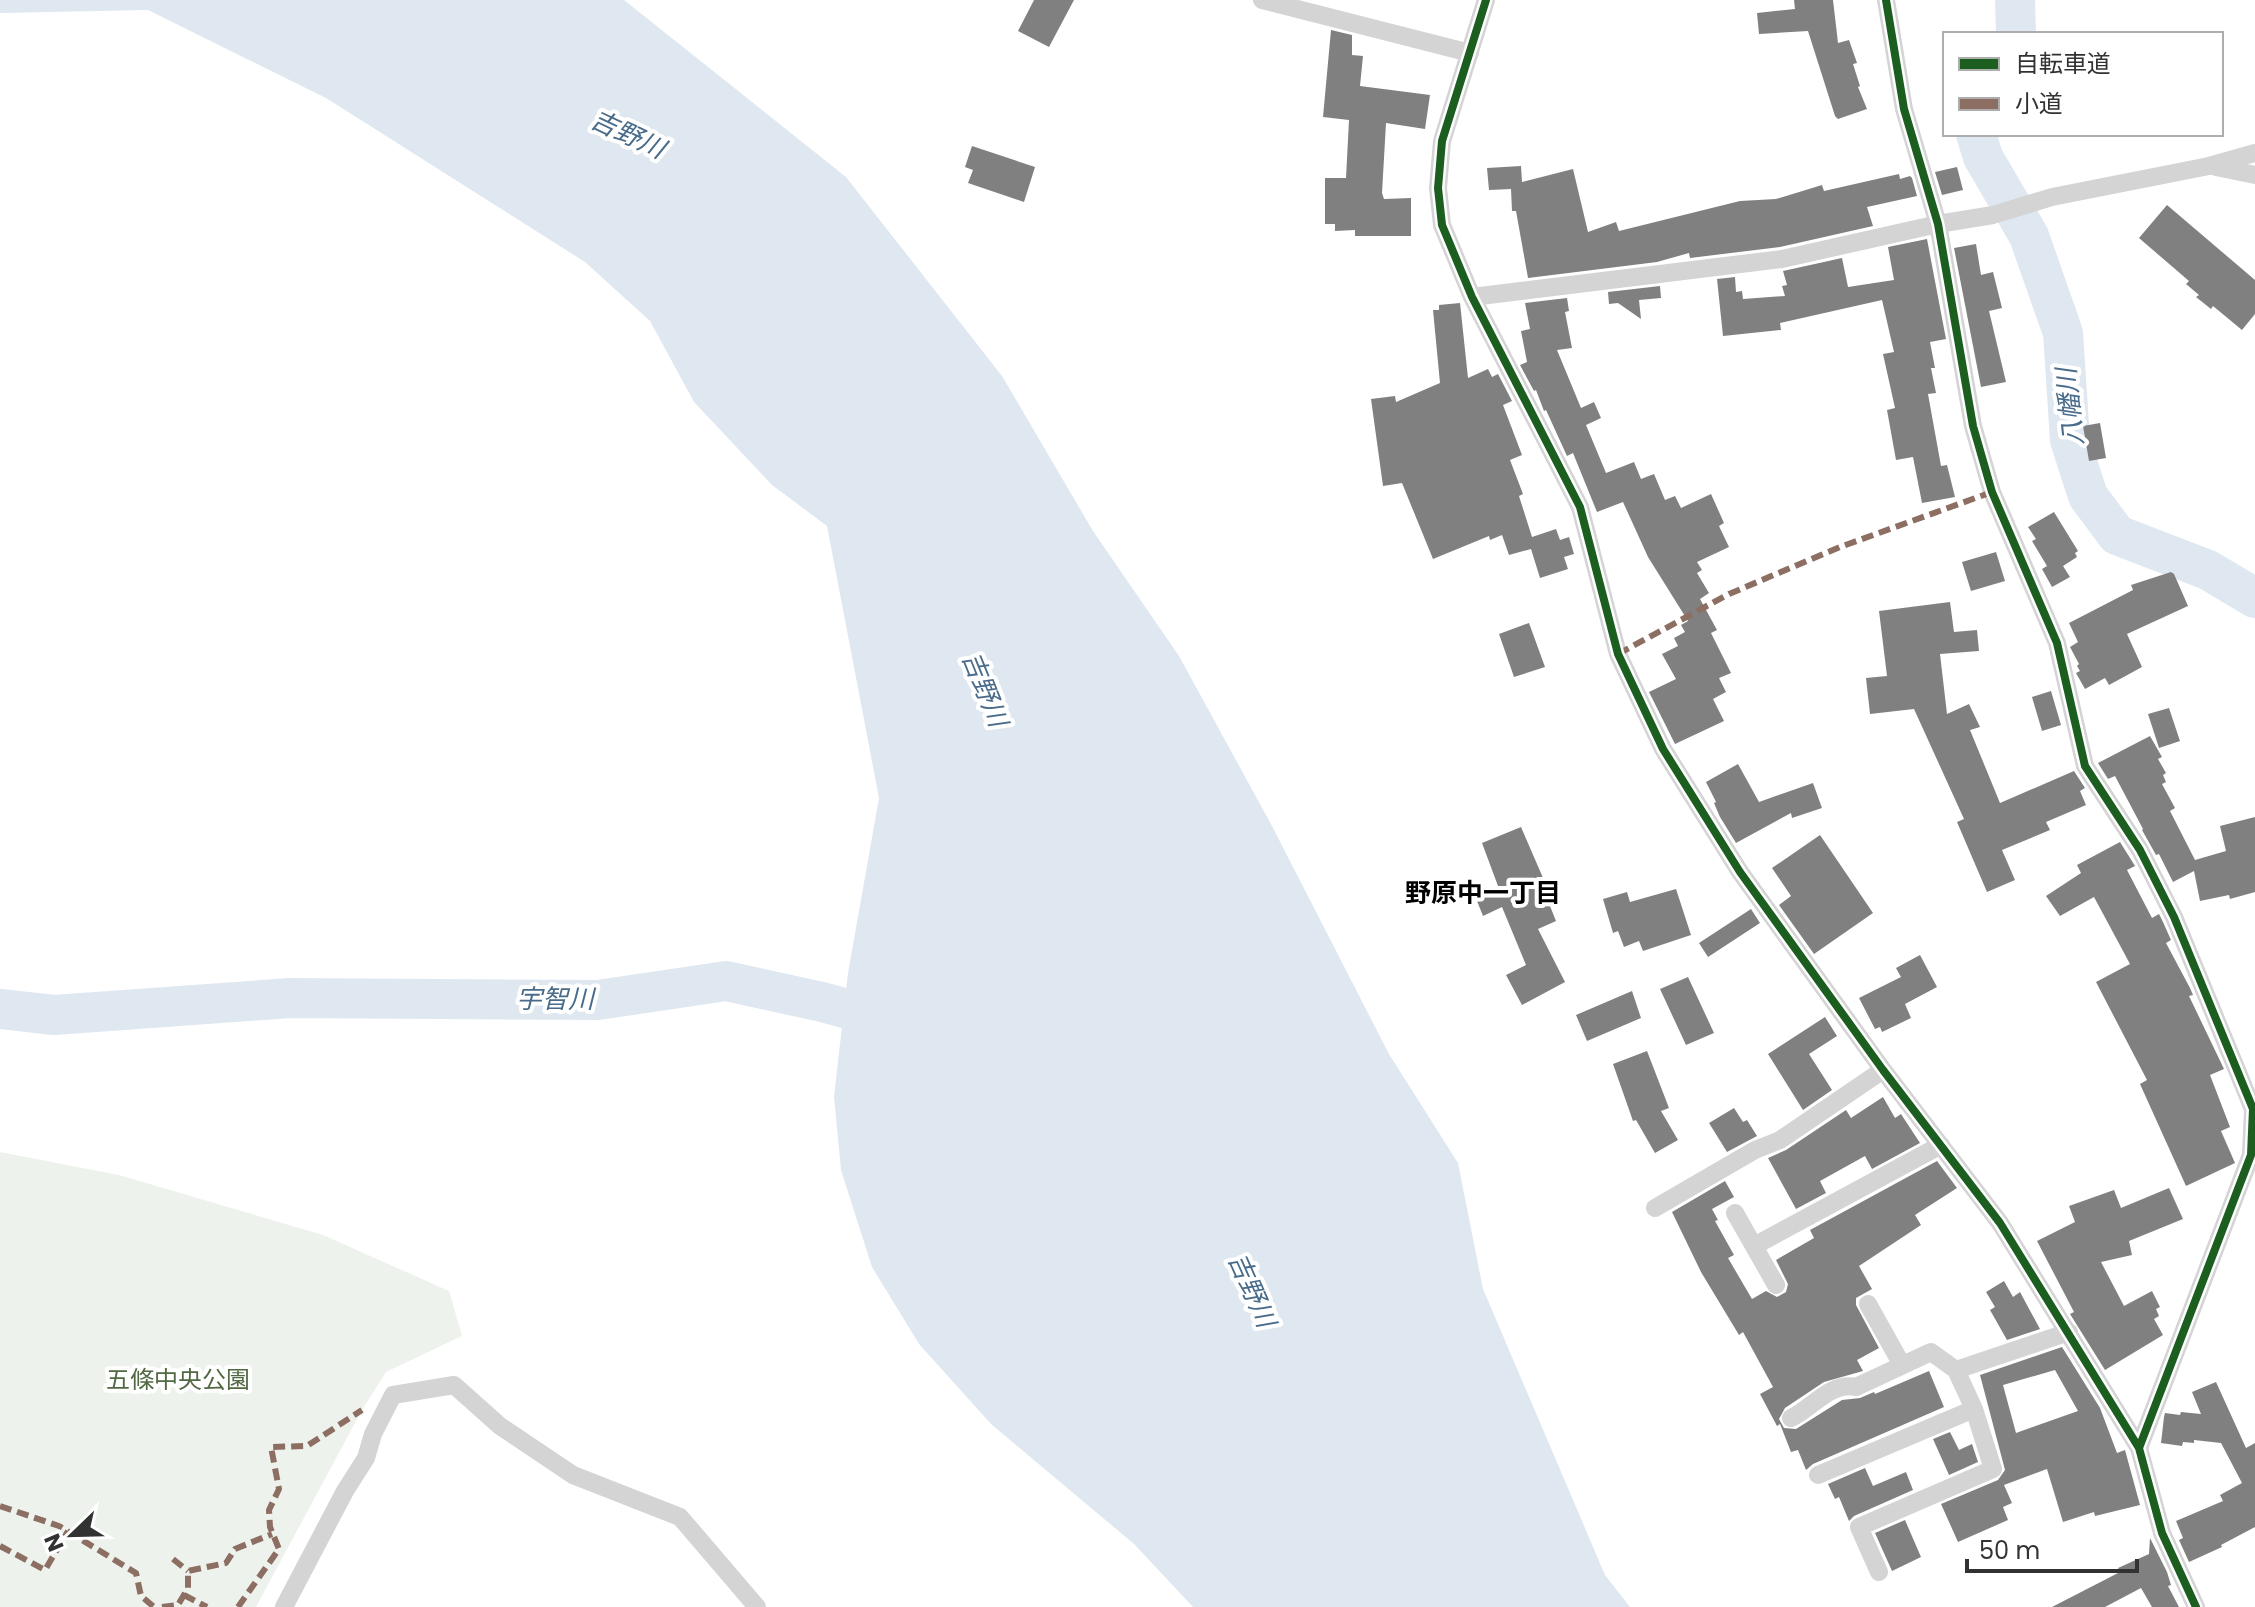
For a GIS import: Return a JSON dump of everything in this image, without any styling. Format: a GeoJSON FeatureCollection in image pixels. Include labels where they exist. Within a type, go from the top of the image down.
{"type":"FeatureCollection","features":[{"type":"Feature","properties":{"kind":"street"},"geometry":{"type":"LineString","coordinates":[[1262,0],[1470,53]]}},
{"type":"Feature","properties":{"kind":"street"},"geometry":{"type":"LineString","coordinates":[[1486,0],[1442,141],[1438,188],[1442,225],[1472,297],[1580,507],[1618,654],[1663,749],[1740,872],[1883,1070],[2000,1223],[2069,1332],[2139,1448],[2162,1533],[2196,1607]]}},
{"type":"Feature","properties":{"kind":"street"},"geometry":{"type":"LineString","coordinates":[[1886,0],[1904,109],[1938,224],[1973,426],[1992,492],[2057,643],[2085,766],[2140,850],[2174,917],[2253,1109],[2253,1156],[2139,1448]]}},
{"type":"Feature","properties":{"kind":"street"},"geometry":{"type":"LineString","coordinates":[[1472,297],[1782,259],[1938,224],[1993,215],[2052,197],[2209,166],[2255,153]]}},
{"type":"Feature","properties":{"kind":"street"},"geometry":{"type":"LineString","coordinates":[[2209,166],[2255,175]]}},
{"type":"Feature","properties":{"kind":"street"},"geometry":{"type":"LineString","coordinates":[[1655,1208],[1755,1150],[1780,1140],[1883,1070]]}},
{"type":"Feature","properties":{"kind":"street"},"geometry":{"type":"LineString","coordinates":[[1754,1246],[1941,1145]]}},
{"type":"Feature","properties":{"kind":"street"},"geometry":{"type":"LineString","coordinates":[[1735,1213],[1776,1285]]}},
{"type":"Feature","properties":{"kind":"street"},"geometry":{"type":"LineString","coordinates":[[1868,1304],[1902,1365]]}},
{"type":"Feature","properties":{"kind":"street"},"geometry":{"type":"LineString","coordinates":[[1956,1370],[2069,1332]]}},
{"type":"Feature","properties":{"kind":"street"},"geometry":{"type":"LineString","coordinates":[[1791,1418],[1803,1412],[1807,1404],[1847,1385],[1856,1387],[1931,1352],[1956,1370],[1974,1409],[1993,1469],[1859,1527],[1879,1572]]}},
{"type":"Feature","properties":{"kind":"street"},"geometry":{"type":"LineString","coordinates":[[284,1607],[345,1491],[366,1458],[373,1434],[393,1395],[454,1385],[500,1426],[573,1475],[680,1517],[757,1607]]}},
{"type":"Feature","properties":{"kind":"street"},"geometry":{"type":"LineString","coordinates":[[1818,1475],[1974,1409]]}},
{"type":"Feature","properties":{"kind":"green space","name":"五條中央公園"},"geometry":{"type":"Polygon","coordinates":[[[0,1152],[119,1175],[323,1235],[449,1291],[462,1336],[386,1372],[362,1410],[256,1607],[0,1607],[0,1152]]]}},
{"type":"Feature","properties":{"kind":"water","name":"吉野川"},"geometry":{"type":"Polygon","coordinates":[[[0,0],[624,0],[846,177],[1002,376],[1093,531],[1179,656],[1272,826],[1389,1054],[1458,1163],[1483,1289],[1605,1575],[1630,1607],[1193,1607],[1134,1544],[991,1424],[919,1344],[872,1267],[841,1170],[834,1097],[848,973],[879,798],[827,526],[772,485],[694,402],[650,321],[585,262],[326,98],[148,10],[0,13],[0,0]]]}},
{"type":"Feature","properties":{"kind":"building"},"geometry":{"type":"Polygon","coordinates":[[[1034,0],[1074,0],[1049,47],[1018,31],[1034,0]]]}},
{"type":"Feature","properties":{"kind":"building"},"geometry":{"type":"Polygon","coordinates":[[[1794,0],[1833,0],[1838,43],[1849,40],[1857,63],[1853,64],[1858,87],[1867,109],[1838,119],[1835,116],[1808,31],[1759,34],[1757,13],[1795,9],[1794,0]]]}},
{"type":"Feature","properties":{"kind":"building"},"geometry":{"type":"Polygon","coordinates":[[[1331,30],[1352,35],[1352,55],[1363,56],[1360,86],[1430,95],[1425,129],[1386,123],[1382,193],[1384,199],[1411,198],[1411,236],[1355,236],[1355,230],[1335,231],[1335,224],[1325,224],[1325,178],[1346,178],[1349,120],[1323,117],[1331,30]]]}},
{"type":"Feature","properties":{"kind":"building"},"geometry":{"type":"Polygon","coordinates":[[[972,146],[1035,167],[1024,202],[968,183],[973,170],[965,167],[972,146]]]}},
{"type":"Feature","properties":{"kind":"building"},"geometry":{"type":"Polygon","coordinates":[[[1521,166],[1522,182],[1573,169],[1588,232],[1616,222],[1619,231],[1740,201],[1776,199],[1822,185],[1824,191],[1899,174],[1900,179],[1912,178],[1917,196],[1867,207],[1873,226],[1780,247],[1690,258],[1689,253],[1657,262],[1528,278],[1516,211],[1512,211],[1511,189],[1489,190],[1487,168],[1521,166]]]}},
{"type":"Feature","properties":{"kind":"building"},"geometry":{"type":"Polygon","coordinates":[[[1957,167],[1963,190],[1942,195],[1935,172],[1957,167]]]}},
{"type":"Feature","properties":{"kind":"building"},"geometry":{"type":"Polygon","coordinates":[[[2167,205],[2255,280],[2255,314],[2242,330],[2213,306],[2211,309],[2196,297],[2199,295],[2186,284],[2189,281],[2139,238],[2167,205]]]}},
{"type":"Feature","properties":{"kind":"building"},"geometry":{"type":"Polygon","coordinates":[[[1927,239],[1946,339],[1930,342],[1936,393],[1928,394],[1941,466],[1947,465],[1955,497],[1922,503],[1913,457],[1896,460],[1887,410],[1895,408],[1883,354],[1894,352],[1882,300],[1780,323],[1781,330],[1723,336],[1717,279],[1735,277],[1736,292],[1742,291],[1743,299],[1785,296],[1782,286],[1787,285],[1783,271],[1842,258],[1848,287],[1894,280],[1888,247],[1927,239]]]}},
{"type":"Feature","properties":{"kind":"building"},"geometry":{"type":"Polygon","coordinates":[[[1976,244],[1981,275],[1993,272],[2002,308],[1989,311],[2006,382],[1981,387],[1954,248],[1976,244]]]}},
{"type":"Feature","properties":{"kind":"building"},"geometry":{"type":"Polygon","coordinates":[[[1660,286],[1661,298],[1639,300],[1641,319],[1618,303],[1609,304],[1608,292],[1660,286]]]}},
{"type":"Feature","properties":{"kind":"building"},"geometry":{"type":"Polygon","coordinates":[[[1567,298],[1569,311],[1565,312],[1572,348],[1557,350],[1581,408],[1594,402],[1601,418],[1586,425],[1606,473],[1634,462],[1641,479],[1654,474],[1665,500],[1675,496],[1681,508],[1711,494],[1724,523],[1719,526],[1729,547],[1697,562],[1702,570],[1697,573],[1709,593],[1700,599],[1717,630],[1711,633],[1731,673],[1719,678],[1726,692],[1713,699],[1724,721],[1675,744],[1649,692],[1676,679],[1662,654],[1678,646],[1674,638],[1685,632],[1681,625],[1688,621],[1648,557],[1623,502],[1597,512],[1573,453],[1567,456],[1536,390],[1520,365],[1527,362],[1521,331],[1530,329],[1525,303],[1567,298]]]}},
{"type":"Feature","properties":{"kind":"building"},"geometry":{"type":"Polygon","coordinates":[[[1460,303],[1468,378],[1488,369],[1492,377],[1498,374],[1512,401],[1503,405],[1522,455],[1510,460],[1523,494],[1519,496],[1532,537],[1556,529],[1560,540],[1569,537],[1574,554],[1564,557],[1568,569],[1540,578],[1531,549],[1509,555],[1502,535],[1490,540],[1489,536],[1433,559],[1402,483],[1383,486],[1371,399],[1395,396],[1396,402],[1440,383],[1433,310],[1439,310],[1439,305],[1460,303]]]}},
{"type":"Feature","properties":{"kind":"building"},"geometry":{"type":"Polygon","coordinates":[[[2100,423],[2106,458],[2089,461],[2083,426],[2100,423]]]}},
{"type":"Feature","properties":{"kind":"building"},"geometry":{"type":"Polygon","coordinates":[[[2054,512],[2078,551],[2075,553],[2077,557],[2063,566],[2070,577],[2052,587],[2042,569],[2047,566],[2032,541],[2036,539],[2028,527],[2054,512]]]}},
{"type":"Feature","properties":{"kind":"building"},"geometry":{"type":"Polygon","coordinates":[[[1996,552],[2005,581],[1971,591],[1962,562],[1996,552]]]}},
{"type":"Feature","properties":{"kind":"building"},"geometry":{"type":"Polygon","coordinates":[[[2171,572],[2188,606],[2127,634],[2142,667],[2109,685],[2105,678],[2085,689],[2076,673],[2080,671],[2079,664],[2070,647],[2078,642],[2069,623],[2133,590],[2131,585],[2171,572]]]}},
{"type":"Feature","properties":{"kind":"building"},"geometry":{"type":"Polygon","coordinates":[[[1950,602],[1954,632],[1977,630],[1979,651],[1940,654],[1947,714],[1969,704],[1980,727],[1970,730],[2000,803],[2074,771],[2085,788],[2080,791],[2086,805],[2046,822],[2050,830],[2002,850],[2015,880],[1987,892],[1957,822],[1964,819],[1914,709],[1870,714],[1866,678],[1887,676],[1879,611],[1950,602]]]}},
{"type":"Feature","properties":{"kind":"building"},"geometry":{"type":"Polygon","coordinates":[[[1529,623],[1545,667],[1514,677],[1499,634],[1529,623]]]}},
{"type":"Feature","properties":{"kind":"building"},"geometry":{"type":"Polygon","coordinates":[[[2051,691],[2061,725],[2042,731],[2032,697],[2051,691]]]}},
{"type":"Feature","properties":{"kind":"building"},"geometry":{"type":"Polygon","coordinates":[[[2169,708],[2180,741],[2159,748],[2148,714],[2169,708]]]}},
{"type":"Feature","properties":{"kind":"building"},"geometry":{"type":"Polygon","coordinates":[[[2150,736],[2162,757],[2158,759],[2166,773],[2163,775],[2166,782],[2162,784],[2175,808],[2170,811],[2195,860],[2226,851],[2220,826],[2255,817],[2255,892],[2230,899],[2229,895],[2200,901],[2194,871],[2173,882],[2115,776],[2108,779],[2098,763],[2150,736]]]}},
{"type":"Feature","properties":{"kind":"building"},"geometry":{"type":"Polygon","coordinates":[[[1738,764],[1759,802],[1813,783],[1822,808],[1792,818],[1791,813],[1736,843],[1720,817],[1706,782],[1738,764]]]}},
{"type":"Feature","properties":{"kind":"building"},"geometry":{"type":"Polygon","coordinates":[[[1521,827],[1550,894],[1546,896],[1556,921],[1538,929],[1565,982],[1522,1005],[1506,975],[1526,965],[1502,907],[1483,916],[1475,896],[1498,886],[1482,843],[1521,827]]]}},
{"type":"Feature","properties":{"kind":"building"},"geometry":{"type":"Polygon","coordinates":[[[1820,835],[1873,913],[1814,954],[1779,905],[1791,896],[1772,868],[1820,835]]]}},
{"type":"Feature","properties":{"kind":"building"},"geometry":{"type":"Polygon","coordinates":[[[2120,842],[2135,866],[2127,870],[2152,918],[2159,914],[2163,922],[2171,940],[2166,943],[2190,988],[2193,995],[2189,996],[2224,1069],[2210,1075],[2230,1127],[2221,1131],[2235,1163],[2186,1186],[2140,1084],[2147,1080],[2096,982],[2130,964],[2094,897],[2060,916],[2046,896],[2081,873],[2077,865],[2120,842]]]}},
{"type":"Feature","properties":{"kind":"building"},"geometry":{"type":"Polygon","coordinates":[[[1676,889],[1691,935],[1643,951],[1639,941],[1624,947],[1618,931],[1613,933],[1603,899],[1627,892],[1630,902],[1676,889]]]}},
{"type":"Feature","properties":{"kind":"building"},"geometry":{"type":"Polygon","coordinates":[[[1751,909],[1760,923],[1708,957],[1699,943],[1751,909]]]}},
{"type":"Feature","properties":{"kind":"building"},"geometry":{"type":"Polygon","coordinates":[[[1920,955],[1937,987],[1905,1004],[1911,1018],[1882,1032],[1880,1027],[1875,1029],[1859,998],[1901,977],[1896,968],[1920,955]]]}},
{"type":"Feature","properties":{"kind":"building"},"geometry":{"type":"Polygon","coordinates":[[[1688,977],[1714,1033],[1686,1045],[1660,989],[1688,977]]]}},
{"type":"Feature","properties":{"kind":"building"},"geometry":{"type":"Polygon","coordinates":[[[1632,991],[1641,1018],[1587,1041],[1576,1015],[1632,991]]]}},
{"type":"Feature","properties":{"kind":"building"},"geometry":{"type":"Polygon","coordinates":[[[1825,1017],[1837,1036],[1809,1054],[1832,1090],[1803,1110],[1768,1054],[1825,1017]]]}},
{"type":"Feature","properties":{"kind":"building"},"geometry":{"type":"Polygon","coordinates":[[[1647,1051],[1669,1108],[1661,1111],[1678,1140],[1655,1153],[1636,1120],[1633,1121],[1613,1064],[1647,1051]]]}},
{"type":"Feature","properties":{"kind":"building"},"geometry":{"type":"Polygon","coordinates":[[[1883,1097],[1895,1118],[1901,1114],[1920,1143],[1872,1169],[1865,1156],[1820,1181],[1826,1193],[1796,1209],[1768,1158],[1786,1150],[1846,1110],[1851,1118],[1883,1097]]]}},
{"type":"Feature","properties":{"kind":"building"},"geometry":{"type":"Polygon","coordinates":[[[1734,1108],[1743,1122],[1747,1120],[1757,1136],[1727,1152],[1709,1123],[1734,1108]]]}},
{"type":"Feature","properties":{"kind":"building"},"geometry":{"type":"Polygon","coordinates":[[[1937,1161],[1957,1188],[1915,1215],[1921,1225],[1859,1266],[1872,1289],[1856,1298],[1856,1305],[1879,1348],[1857,1360],[1863,1371],[1824,1382],[1785,1408],[1779,1419],[1784,1428],[1796,1429],[1842,1400],[1875,1394],[1929,1371],[1944,1407],[1813,1464],[1806,1470],[1798,1450],[1791,1452],[1780,1424],[1777,1426],[1760,1394],[1773,1387],[1743,1332],[1739,1335],[1701,1272],[1672,1212],[1725,1181],[1734,1197],[1712,1209],[1718,1220],[1715,1221],[1734,1255],[1728,1258],[1752,1299],[1766,1291],[1777,1297],[1786,1292],[1788,1284],[1776,1260],[1814,1238],[1810,1230],[1937,1161]]]}},
{"type":"Feature","properties":{"kind":"building"},"geometry":{"type":"Polygon","coordinates":[[[2169,1188],[2183,1219],[2129,1241],[2132,1255],[2101,1262],[2124,1306],[2152,1291],[2160,1307],[2156,1309],[2159,1316],[2154,1319],[2163,1335],[2105,1370],[2070,1314],[2074,1312],[2037,1241],[2075,1222],[2069,1206],[2114,1190],[2121,1208],[2169,1188]]]}},
{"type":"Feature","properties":{"kind":"building"},"geometry":{"type":"Polygon","coordinates":[[[2004,1281],[2013,1297],[2020,1292],[2040,1329],[2007,1340],[1990,1310],[1995,1307],[1986,1292],[2004,1281]]]}},
{"type":"Feature","properties":{"kind":"building"},"geometry":{"type":"Polygon","coordinates":[[[2062,1347],[2100,1408],[2117,1453],[2125,1450],[2140,1505],[2095,1516],[2094,1512],[2063,1522],[2047,1469],[2004,1485],[2012,1503],[2003,1507],[2008,1520],[1958,1542],[1941,1504],[1998,1480],[2005,1470],[1980,1375],[2062,1347]],[[2055,1370],[2003,1385],[2016,1433],[2078,1411],[2055,1370]]]}},
{"type":"Feature","properties":{"kind":"building"},"geometry":{"type":"Polygon","coordinates":[[[2216,1382],[2246,1448],[2255,1443],[2255,1527],[2189,1562],[2179,1540],[2183,1538],[2176,1521],[2223,1501],[2220,1495],[2242,1483],[2221,1443],[2194,1440],[2194,1443],[2183,1442],[2182,1446],[2161,1443],[2164,1417],[2165,1413],[2201,1414],[2192,1392],[2216,1382]]]}},
{"type":"Feature","properties":{"kind":"building"},"geometry":{"type":"Polygon","coordinates":[[[1950,1432],[1959,1450],[1972,1444],[1978,1462],[1949,1475],[1933,1439],[1950,1432]]]}},
{"type":"Feature","properties":{"kind":"building"},"geometry":{"type":"Polygon","coordinates":[[[1865,1468],[1873,1486],[1906,1472],[1913,1490],[1849,1521],[1839,1497],[1835,1499],[1828,1484],[1865,1468]]]}},
{"type":"Feature","properties":{"kind":"building"},"geometry":{"type":"Polygon","coordinates":[[[1905,1520],[1921,1557],[1892,1571],[1875,1533],[1905,1520]]]}},
{"type":"Feature","properties":{"kind":"building"},"geometry":{"type":"Polygon","coordinates":[[[2150,1538],[2167,1572],[2171,1585],[2168,1586],[2179,1607],[2152,1607],[2141,1588],[2105,1607],[2052,1607],[2120,1572],[2118,1568],[2149,1554],[2150,1538]]]}},
{"type":"Feature","properties":{"kind":"waterway","name":"八幡川"},"geometry":{"type":"LineString","coordinates":[[2015,0],[2016,32]]}},
{"type":"Feature","properties":{"kind":"waterway","name":"八幡川"},"geometry":{"type":"LineString","coordinates":[[1977,136],[1983,157],[2029,236],[2063,333],[2070,440],[2088,496],[2117,535],[2208,570],[2255,598]]}},
{"type":"Feature","properties":{"kind":"waterway","name":"宇智川"},"geometry":{"type":"LineString","coordinates":[[0,1009],[54,1015],[290,998],[598,1000],[726,981],[896,1022]]}},
{"type":"Feature","properties":{"kind":"marked path"},"geometry":{"type":"LineString","coordinates":[[1618,654],[1729,594],[1840,547],[1992,492]]}},
{"type":"Feature","properties":{"kind":"marked path"},"geometry":{"type":"LineString","coordinates":[[238,1607],[279,1549],[270,1527],[269,1510],[279,1489],[271,1447],[307,1446],[362,1410]]}},
{"type":"Feature","properties":{"kind":"marked path"},"geometry":{"type":"LineString","coordinates":[[0,1506],[59,1526],[136,1573],[141,1596],[154,1607]]}},
{"type":"Feature","properties":{"kind":"marked path"},"geometry":{"type":"LineString","coordinates":[[0,1546],[45,1570],[68,1531]]}},
{"type":"Feature","properties":{"kind":"marked path"},"geometry":{"type":"LineString","coordinates":[[162,1607],[178,1605],[188,1588],[188,1571],[226,1563],[235,1549],[272,1534]]}},
{"type":"Feature","properties":{"kind":"marked path"},"geometry":{"type":"LineString","coordinates":[[173,1559],[188,1571]]}},
{"type":"Feature","properties":{"kind":"marked path"},"geometry":{"type":"LineString","coordinates":[[184,1595],[207,1607]]}},
{"type":"Feature","properties":{"kind":"cycle path"},"geometry":{"type":"LineString","coordinates":[[1486,0],[1442,141],[1438,188],[1442,225],[1472,297],[1580,507],[1618,654],[1663,749],[1740,872],[1883,1070],[2000,1223],[2139,1448],[2162,1533],[2196,1607]]}},
{"type":"Feature","properties":{"kind":"cycle path"},"geometry":{"type":"LineString","coordinates":[[1886,0],[1904,109],[1938,224],[1973,426],[1992,492],[2057,643],[2085,766],[2140,850],[2174,917],[2253,1109],[2251,1155],[2139,1448]]}},
{"type":"Feature","properties":{"kind":"district","name":"野原中一丁目"},"geometry":{"type":"Point","coordinates":[1483,893]}}]}
